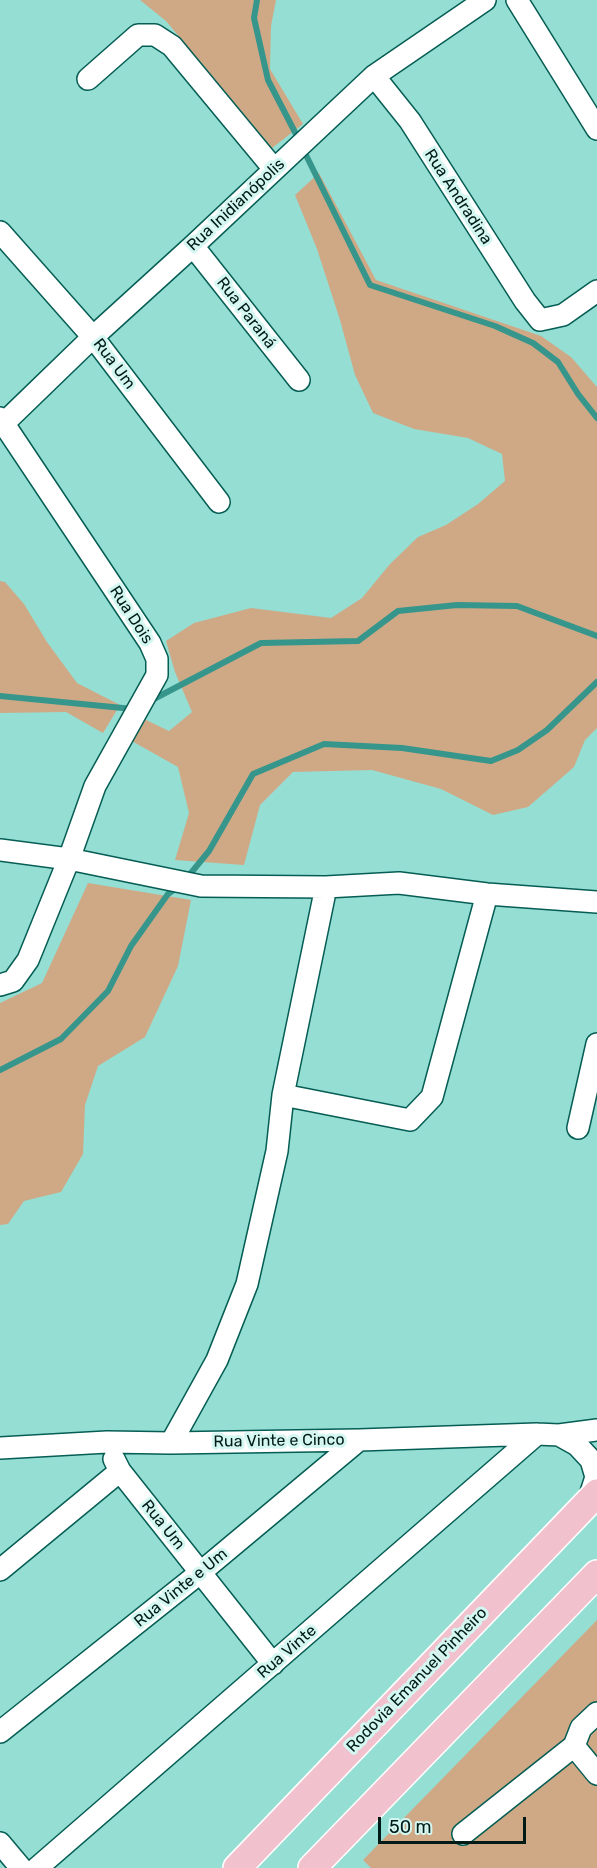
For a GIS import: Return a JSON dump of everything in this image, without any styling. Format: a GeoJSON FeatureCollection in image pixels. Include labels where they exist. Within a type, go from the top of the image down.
{"type":"FeatureCollection","features":[{"type":"Feature","properties":{"kind":"main road","name":"Rodovia Emanuel Pinheiro"},"geometry":{"type":"LineString","coordinates":[[237,1868],[592,1498]]}},
{"type":"Feature","properties":{"kind":"main road"},"geometry":{"type":"LineString","coordinates":[[312,1868],[597,1574]]}},
{"type":"Feature","properties":{"kind":"street","name":"Rua Inidianópolis"},"geometry":{"type":"LineString","coordinates":[[2,423],[374,76],[485,0]]}},
{"type":"Feature","properties":{"kind":"street"},"geometry":{"type":"LineString","coordinates":[[517,0],[597,129]]}},
{"type":"Feature","properties":{"kind":"street"},"geometry":{"type":"LineString","coordinates":[[88,79],[138,35],[155,35],[172,46],[274,169]]}},
{"type":"Feature","properties":{"kind":"street","name":"Rua Andradina"},"geometry":{"type":"LineString","coordinates":[[374,76],[410,122],[525,301],[540,320],[563,315],[597,291]]}},
{"type":"Feature","properties":{"kind":"street","name":"Rua Um"},"geometry":{"type":"LineString","coordinates":[[0,232],[93,337],[219,502]]}},
{"type":"Feature","properties":{"kind":"street","name":"Rua Paraná"},"geometry":{"type":"LineString","coordinates":[[193,246],[299,380]]}},
{"type":"Feature","properties":{"kind":"street","name":"Rua Dois"},"geometry":{"type":"LineString","coordinates":[[0,984],[13,981],[28,960],[69,859],[95,786],[157,675],[157,659],[150,643],[2,423]]}},
{"type":"Feature","properties":{"kind":"street"},"geometry":{"type":"LineString","coordinates":[[0,850],[69,859],[201,886],[326,887],[399,883],[487,894],[597,902]]}},
{"type":"Feature","properties":{"kind":"street"},"geometry":{"type":"LineString","coordinates":[[171,1443],[217,1360],[247,1284],[277,1151],[283,1095],[326,887]]}},
{"type":"Feature","properties":{"kind":"street"},"geometry":{"type":"LineString","coordinates":[[283,1095],[410,1120],[432,1097],[487,894]]}},
{"type":"Feature","properties":{"kind":"street"},"geometry":{"type":"LineString","coordinates":[[578,1128],[597,1044]]}},
{"type":"Feature","properties":{"kind":"street","name":"Rua Vinte e Cinco"},"geometry":{"type":"LineString","coordinates":[[0,1448],[106,1442],[171,1443],[559,1435],[597,1430]]}},
{"type":"Feature","properties":{"kind":"street","name":"Rua Vinte"},"geometry":{"type":"LineString","coordinates":[[37,1868],[537,1434]]}},
{"type":"Feature","properties":{"kind":"street"},"geometry":{"type":"LineString","coordinates":[[559,1435],[577,1445],[591,1460],[596,1478],[592,1498]]}},
{"type":"Feature","properties":{"kind":"street","name":"Rua Vinte e Um"},"geometry":{"type":"LineString","coordinates":[[0,1732],[201,1572],[359,1440]]}},
{"type":"Feature","properties":{"kind":"street","name":"Rua Um"},"geometry":{"type":"LineString","coordinates":[[106,1442],[120,1471],[273,1664]]}},
{"type":"Feature","properties":{"kind":"street"},"geometry":{"type":"LineString","coordinates":[[0,1570],[120,1471]]}},
{"type":"Feature","properties":{"kind":"street"},"geometry":{"type":"LineString","coordinates":[[463,1834],[574,1746],[581,1728],[597,1713]]}},
{"type":"Feature","properties":{"kind":"street"},"geometry":{"type":"LineString","coordinates":[[574,1746],[597,1774]]}},
{"type":"Feature","properties":{"kind":"street"},"geometry":{"type":"LineString","coordinates":[[0,1843],[21,1868]]}},
{"type":"Feature","properties":{"kind":"shaded area"},"geometry":{"type":"Polygon","coordinates":[[[140,0],[276,0],[271,26],[270,69],[303,124],[272,148],[166,21],[140,0]]]}},
{"type":"Feature","properties":{"kind":"shaded area"},"geometry":{"type":"Polygon","coordinates":[[[319,173],[376,280],[541,336],[571,357],[597,387],[597,728],[585,740],[574,767],[528,807],[493,815],[441,789],[372,770],[293,772],[260,805],[244,865],[175,860],[189,813],[178,767],[130,740],[142,718],[169,731],[192,712],[175,672],[166,641],[194,623],[251,608],[331,618],[362,598],[390,564],[418,537],[446,525],[478,504],[505,481],[502,454],[468,438],[414,429],[373,413],[355,375],[317,249],[295,195],[319,173]]]}},
{"type":"Feature","properties":{"kind":"shaded area"},"geometry":{"type":"Polygon","coordinates":[[[0,581],[5,582],[24,604],[47,642],[77,683],[120,705],[103,733],[66,712],[0,713],[0,581]]]}},
{"type":"Feature","properties":{"kind":"shaded area"},"geometry":{"type":"Polygon","coordinates":[[[88,883],[191,900],[178,966],[145,1037],[98,1066],[85,1105],[83,1154],[61,1192],[24,1201],[8,1224],[0,1225],[0,1003],[42,983],[88,883]]]}},
{"type":"Feature","properties":{"kind":"shaded area"},"geometry":{"type":"Polygon","coordinates":[[[597,1620],[597,1868],[371,1868],[363,1860],[597,1620]]]}},
{"type":"Feature","properties":{"kind":"waterway"},"geometry":{"type":"LineString","coordinates":[[257,0],[254,18],[268,80],[299,140]]}},
{"type":"Feature","properties":{"kind":"waterway"},"geometry":{"type":"LineString","coordinates":[[303,149],[370,285],[495,326],[533,343],[558,362],[578,394],[597,418]]}},
{"type":"Feature","properties":{"kind":"waterway"},"geometry":{"type":"LineString","coordinates":[[150,701],[261,643],[358,641],[398,611],[457,605],[517,606],[597,636]]}},
{"type":"Feature","properties":{"kind":"waterway"},"geometry":{"type":"LineString","coordinates":[[186,879],[209,851],[253,774],[324,744],[402,748],[491,761],[518,750],[547,730],[597,682]]}},
{"type":"Feature","properties":{"kind":"waterway"},"geometry":{"type":"LineString","coordinates":[[0,696],[133,709]]}},
{"type":"Feature","properties":{"kind":"waterway"},"geometry":{"type":"LineString","coordinates":[[0,1070],[61,1039],[108,991],[131,946],[168,894],[179,886]]}}]}
